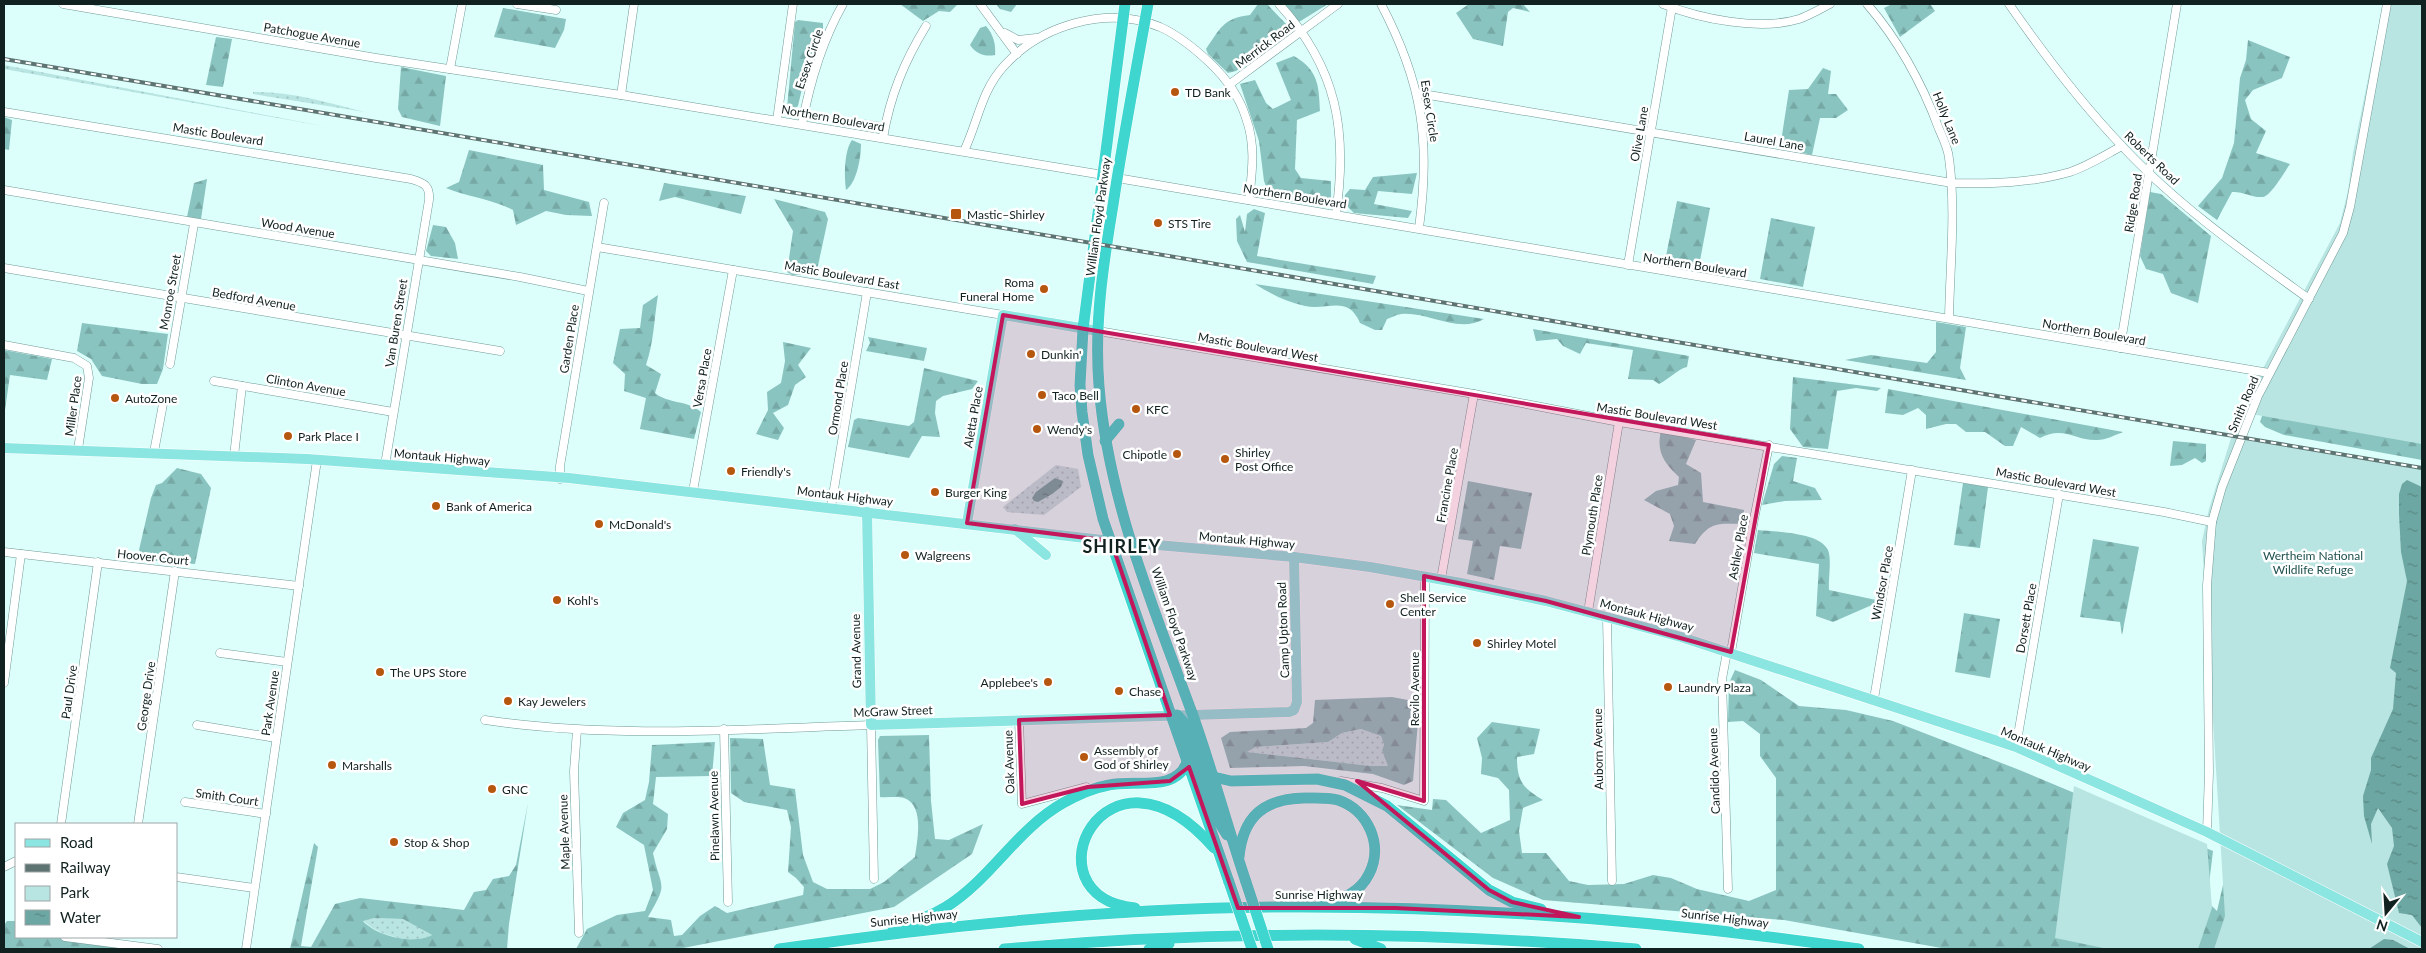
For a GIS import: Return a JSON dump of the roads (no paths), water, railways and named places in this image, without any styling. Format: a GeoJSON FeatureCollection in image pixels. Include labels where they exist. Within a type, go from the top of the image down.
{"type":"FeatureCollection","features":[{"type":"Feature","properties":{"kind":"highway","name":"William Floyd Parkway"},"geometry":{"type":"LineString","coordinates":[[1125,4],[1083,328],[1080,385],[1085,434],[1093,477],[1110,541],[1145,643],[1174,715],[1186,762],[1252,949]]}},
{"type":"Feature","properties":{"kind":"highway","name":"William Floyd Parkway"},"geometry":{"type":"LineString","coordinates":[[1148,4],[1117,178],[1102,278],[1098,331],[1099,384],[1105,441],[1115,487],[1131,543],[1214,777],[1234,847],[1268,949]]}},
{"type":"Feature","properties":{"kind":"highway"},"geometry":{"type":"LineString","coordinates":[[1105,441],[1119,424]]}},
{"type":"Feature","properties":{"kind":"highway"},"geometry":{"type":"LineString","coordinates":[[1128,623],[1132,604]]}},
{"type":"Feature","properties":{"kind":"highway"},"geometry":{"type":"LineString","coordinates":[[1133,635],[1145,643]]}},
{"type":"Feature","properties":{"kind":"highway"},"geometry":{"type":"LineString","coordinates":[[1174,715],[1185,724],[1217,819],[1234,847]]}},
{"type":"Feature","properties":{"kind":"highway"},"geometry":{"type":"LineString","coordinates":[[836,941],[913,922],[946,907],[964,894],[1046,814],[1083,792],[1108,785],[1170,781],[1179,775],[1186,762]]}},
{"type":"Feature","properties":{"kind":"highway"},"geometry":{"type":"LineString","coordinates":[[1214,777],[1231,780],[1330,780],[1363,793],[1387,806],[1472,878],[1497,895],[1529,906],[1579,917]]}},
{"type":"Feature","properties":{"kind":"highway"},"geometry":{"type":"LineString","coordinates":[[1239,862],[1242,839],[1249,824],[1260,810],[1271,804],[1290,799],[1327,798],[1344,803],[1359,812],[1372,832],[1375,848],[1373,865],[1363,883],[1351,894],[1341,899],[1284,908]]}},
{"type":"Feature","properties":{"kind":"highway"},"geometry":{"type":"LineString","coordinates":[[1164,911],[1117,905],[1100,896],[1091,886],[1082,867],[1082,848],[1087,830],[1096,819],[1107,810],[1121,804],[1152,805],[1188,820],[1219,853]]}},
{"type":"Feature","properties":{"kind":"highway","name":"Sunrise Highway"},"geometry":{"type":"LineString","coordinates":[[779,949],[1009,921],[1164,911],[1284,908],[1404,909],[1579,917],[1724,931],[1859,949]]}},
{"type":"Feature","properties":{"kind":"highway"},"geometry":{"type":"LineString","coordinates":[[1339,935],[1381,949]]}},
{"type":"Feature","properties":{"kind":"highway"},"geometry":{"type":"LineString","coordinates":[[1004,949],[1207,937],[1339,935],[1490,939],[1636,949]]}},
{"type":"Feature","properties":{"kind":"highway"},"geometry":{"type":"LineString","coordinates":[[1149,949],[1207,937]]}},
{"type":"Feature","properties":{"kind":"main road","name":"Mastic Boulevard East"},"geometry":{"type":"LineString","coordinates":[[1003,315],[1083,328]]}},
{"type":"Feature","properties":{"kind":"main road","name":"Aletta Place"},"geometry":{"type":"LineString","coordinates":[[967,523],[1003,315]]}},
{"type":"Feature","properties":{"kind":"main road"},"geometry":{"type":"LineString","coordinates":[[1083,328],[1098,331]]}},
{"type":"Feature","properties":{"kind":"main road","name":"Montauk Highway"},"geometry":{"type":"LineString","coordinates":[[4,448],[78,449],[317,460],[560,479],[570,478],[1110,541],[1294,557],[1441,579],[1588,612],[1729,652],[2016,747],[2207,832],[2420,941]]}},
{"type":"Feature","properties":{"kind":"main road","name":"Grand Avenue"},"geometry":{"type":"LineString","coordinates":[[867,512],[871,725]]}},
{"type":"Feature","properties":{"kind":"main road"},"geometry":{"type":"LineString","coordinates":[[1014,529],[1046,555]]}},
{"type":"Feature","properties":{"kind":"main road","name":"Camp Upton Road"},"geometry":{"type":"LineString","coordinates":[[1294,557],[1297,702]]}},
{"type":"Feature","properties":{"kind":"main road","name":"McGraw Street"},"geometry":{"type":"LineString","coordinates":[[871,725],[1286,713],[1294,710],[1297,702]]}},
{"type":"Feature","properties":{"kind":"street","name":"Patchogue Avenue"},"geometry":{"type":"LineString","coordinates":[[63,4],[558,86]]}},
{"type":"Feature","properties":{"kind":"street"},"geometry":{"type":"LineString","coordinates":[[450,69],[462,4]]}},
{"type":"Feature","properties":{"kind":"street"},"geometry":{"type":"LineString","coordinates":[[517,4],[556,10]]}},
{"type":"Feature","properties":{"kind":"street"},"geometry":{"type":"LineString","coordinates":[[621,95],[634,4]]}},
{"type":"Feature","properties":{"kind":"street"},"geometry":{"type":"LineString","coordinates":[[776,120],[793,4]]}},
{"type":"Feature","properties":{"kind":"street","name":"Essex Circle"},"geometry":{"type":"LineString","coordinates":[[802,124],[818,61],[843,4]]}},
{"type":"Feature","properties":{"kind":"street"},"geometry":{"type":"LineString","coordinates":[[980,4],[1018,54]]}},
{"type":"Feature","properties":{"kind":"street"},"geometry":{"type":"LineString","coordinates":[[1279,4],[1302,31],[1327,79],[1339,122],[1341,176],[1336,214]]}},
{"type":"Feature","properties":{"kind":"street","name":"Merrick Road"},"geometry":{"type":"LineString","coordinates":[[1230,84],[1338,4]]}},
{"type":"Feature","properties":{"kind":"street","name":"Essex Circle"},"geometry":{"type":"LineString","coordinates":[[1381,4],[1406,56],[1417,93],[1424,151],[1424,183],[1419,228]]}},
{"type":"Feature","properties":{"kind":"street"},"geometry":{"type":"LineString","coordinates":[[1663,4],[1716,18],[1754,24],[1799,19],[1830,4]]}},
{"type":"Feature","properties":{"kind":"street","name":"Holly Lane"},"geometry":{"type":"LineString","coordinates":[[1867,4],[1891,32],[1928,98],[1949,155],[1952,183],[1949,318]]}},
{"type":"Feature","properties":{"kind":"street","name":"Roberts Road"},"geometry":{"type":"LineString","coordinates":[[2009,4],[2042,51],[2122,146],[2149,173],[2215,230],[2309,299]]}},
{"type":"Feature","properties":{"kind":"street","name":"Ridge Road"},"geometry":{"type":"LineString","coordinates":[[2120,348],[2177,4]]}},
{"type":"Feature","properties":{"kind":"street","name":"Smith Road"},"geometry":{"type":"LineString","coordinates":[[2207,832],[2209,772],[2207,585],[2212,522],[2222,487],[2269,373],[2335,252],[2350,207],[2387,4]]}},
{"type":"Feature","properties":{"kind":"street","name":"Olive Lane"},"geometry":{"type":"LineString","coordinates":[[1628,265],[1672,7]]}},
{"type":"Feature","properties":{"kind":"street"},"geometry":{"type":"LineString","coordinates":[[964,152],[986,92],[1004,66],[1018,54],[1039,38],[1073,24],[1101,19],[1123,18],[1144,22],[1164,29],[1186,43],[1230,84],[1244,111],[1251,136],[1252,169],[1249,200]]}},
{"type":"Feature","properties":{"kind":"street"},"geometry":{"type":"LineString","coordinates":[[883,138],[888,109],[896,84],[912,49],[926,26]]}},
{"type":"Feature","properties":{"kind":"street"},"geometry":{"type":"LineString","coordinates":[[999,29],[1018,40],[1039,38]]}},
{"type":"Feature","properties":{"kind":"street","name":"Northern Boulevard"},"geometry":{"type":"LineString","coordinates":[[558,86],[802,124],[1103,175]]}},
{"type":"Feature","properties":{"kind":"street","name":"Laurel Lane"},"geometry":{"type":"LineString","coordinates":[[1417,93],[1952,183],[1989,184],[2037,179],[2071,172],[2122,146]]}},
{"type":"Feature","properties":{"kind":"street","name":"Mastic Boulevard"},"geometry":{"type":"LineString","coordinates":[[4,112],[412,179],[427,185]]}},
{"type":"Feature","properties":{"kind":"street","name":"Northern Boulevard"},"geometry":{"type":"LineString","coordinates":[[1117,178],[2269,373]]}},
{"type":"Feature","properties":{"kind":"street","name":"Van Buren Street"},"geometry":{"type":"LineString","coordinates":[[385,465],[429,200],[430,191],[427,185]]}},
{"type":"Feature","properties":{"kind":"street","name":"Wood Avenue"},"geometry":{"type":"LineString","coordinates":[[4,190],[194,224],[520,276],[588,290]]}},
{"type":"Feature","properties":{"kind":"street","name":"Garden Place"},"geometry":{"type":"LineString","coordinates":[[560,479],[560,466],[604,202]]}},
{"type":"Feature","properties":{"kind":"street","name":"Monroe Street"},"geometry":{"type":"LineString","coordinates":[[170,364],[194,224]]}},
{"type":"Feature","properties":{"kind":"street","name":"Mastic Boulevard East"},"geometry":{"type":"LineString","coordinates":[[597,247],[1003,315]]}},
{"type":"Feature","properties":{"kind":"street","name":"Bedford Avenue"},"geometry":{"type":"LineString","coordinates":[[4,268],[500,351]]}},
{"type":"Feature","properties":{"kind":"street","name":"Versa Place"},"geometry":{"type":"LineString","coordinates":[[693,491],[733,270]]}},
{"type":"Feature","properties":{"kind":"street","name":"Ormond Place"},"geometry":{"type":"LineString","coordinates":[[831,507],[866,292]]}},
{"type":"Feature","properties":{"kind":"street","name":"Mastic Boulevard West"},"geometry":{"type":"LineString","coordinates":[[1098,331],[1474,394],[1619,422],[2059,494],[2212,522]]}},
{"type":"Feature","properties":{"kind":"street","name":"Miller Place"},"geometry":{"type":"LineString","coordinates":[[4,345],[74,358],[87,366],[89,378],[78,449]]}},
{"type":"Feature","properties":{"kind":"street","name":"Clinton Avenue"},"geometry":{"type":"LineString","coordinates":[[214,381],[393,412]]}},
{"type":"Feature","properties":{"kind":"street"},"geometry":{"type":"LineString","coordinates":[[234,456],[242,386]]}},
{"type":"Feature","properties":{"kind":"street","name":"Francine Place"},"geometry":{"type":"LineString","coordinates":[[1441,579],[1474,394]]}},
{"type":"Feature","properties":{"kind":"street"},"geometry":{"type":"LineString","coordinates":[[154,452],[163,404]]}},
{"type":"Feature","properties":{"kind":"street","name":"Plymouth Place"},"geometry":{"type":"LineString","coordinates":[[1588,612],[1619,422]]}},
{"type":"Feature","properties":{"kind":"street","name":"Ashley Place"},"geometry":{"type":"LineString","coordinates":[[1729,652],[1769,446]]}},
{"type":"Feature","properties":{"kind":"street","name":"Park Avenue"},"geometry":{"type":"LineString","coordinates":[[246,949],[317,460]]}},
{"type":"Feature","properties":{"kind":"street","name":"Windsor Place"},"geometry":{"type":"LineString","coordinates":[[1874,699],[1912,470]]}},
{"type":"Feature","properties":{"kind":"street","name":"Dorsett Place"},"geometry":{"type":"LineString","coordinates":[[2016,747],[2059,494]]}},
{"type":"Feature","properties":{"kind":"street","name":"Hoover Court"},"geometry":{"type":"LineString","coordinates":[[4,552],[299,586]]}},
{"type":"Feature","properties":{"kind":"street"},"geometry":{"type":"LineString","coordinates":[[4,683],[22,554]]}},
{"type":"Feature","properties":{"kind":"street","name":"Paul Drive"},"geometry":{"type":"LineString","coordinates":[[61,823],[98,562]]}},
{"type":"Feature","properties":{"kind":"street","name":"George Drive"},"geometry":{"type":"LineString","coordinates":[[138,823],[175,571]]}},
{"type":"Feature","properties":{"kind":"street","name":"Revilo Avenue"},"geometry":{"type":"LineString","coordinates":[[1330,780],[1372,786],[1424,801],[1425,576]]}},
{"type":"Feature","properties":{"kind":"street","name":"Auborn Avenue"},"geometry":{"type":"LineString","coordinates":[[1607,617],[1612,881]]}},
{"type":"Feature","properties":{"kind":"street","name":"Candido Avenue"},"geometry":{"type":"LineString","coordinates":[[1728,889],[1722,679],[1729,652]]}},
{"type":"Feature","properties":{"kind":"street"},"geometry":{"type":"LineString","coordinates":[[220,653],[287,662]]}},
{"type":"Feature","properties":{"kind":"street","name":"McGraw Street"},"geometry":{"type":"LineString","coordinates":[[485,720],[577,730],[871,725]]}},
{"type":"Feature","properties":{"kind":"street","name":"Oak Avenue"},"geometry":{"type":"LineString","coordinates":[[1019,720],[1022,804],[1088,786],[1108,785]]}},
{"type":"Feature","properties":{"kind":"street","name":"Grand Avenue"},"geometry":{"type":"LineString","coordinates":[[871,725],[874,879]]}},
{"type":"Feature","properties":{"kind":"street"},"geometry":{"type":"LineString","coordinates":[[197,726],[276,738]]}},
{"type":"Feature","properties":{"kind":"street","name":"Pinelawn Avenue"},"geometry":{"type":"LineString","coordinates":[[724,729],[728,902]]}},
{"type":"Feature","properties":{"kind":"street","name":"Maple Avenue"},"geometry":{"type":"LineString","coordinates":[[577,730],[574,771],[579,932]]}},
{"type":"Feature","properties":{"kind":"street","name":"Smith Court"},"geometry":{"type":"LineString","coordinates":[[185,802],[266,814]]}},
{"type":"Feature","properties":{"kind":"street"},"geometry":{"type":"LineString","coordinates":[[178,877],[254,888]]}},
{"type":"Feature","properties":{"kind":"street"},"geometry":{"type":"LineString","coordinates":[[73,938],[158,949]]}},
{"type":"Feature","properties":{"kind":"water"},"geometry":{"type":"Polygon","coordinates":[[[1055,478],[1063,481],[1061,487],[1038,502],[1034,501],[1032,498],[1036,492],[1055,478]]]}},
{"type":"Feature","properties":{"kind":"water"},"geometry":{"type":"Polygon","coordinates":[[[2407,480],[2422,487],[2422,928],[2412,915],[2399,913],[2387,864],[2394,846],[2392,828],[2378,808],[2371,824],[2372,844],[2364,816],[2363,796],[2371,770],[2371,758],[2393,709],[2396,673],[2390,668],[2407,581],[2401,552],[2399,494],[2402,484],[2407,480]]]}},
{"type":"Feature","properties":{"kind":"water"},"geometry":{"type":"Polygon","coordinates":[[[2384,939],[2393,940],[2410,949],[2369,949],[2384,939]]]}},
{"type":"Feature","properties":{"kind":"railway"},"geometry":{"type":"LineString","coordinates":[[4,59],[2422,468]]}},
{"type":"Feature","properties":{"kind":"place","name":"TD Bank"},"geometry":{"type":"Point","coordinates":[1175,92]}},
{"type":"Feature","properties":{"kind":"place","name":"Mastic–Shirley"},"geometry":{"type":"Point","coordinates":[956,214]}},
{"type":"Feature","properties":{"kind":"place","name":"STS Tire"},"geometry":{"type":"Point","coordinates":[1158,223]}},
{"type":"Feature","properties":{"kind":"place","name":"Roma Funeral Home"},"geometry":{"type":"Point","coordinates":[1044,289]}},
{"type":"Feature","properties":{"kind":"place","name":"Dunkin'"},"geometry":{"type":"Point","coordinates":[1031,354]}},
{"type":"Feature","properties":{"kind":"place","name":"Taco Bell"},"geometry":{"type":"Point","coordinates":[1042,395]}},
{"type":"Feature","properties":{"kind":"place","name":"AutoZone"},"geometry":{"type":"Point","coordinates":[115,398]}},
{"type":"Feature","properties":{"kind":"place","name":"KFC"},"geometry":{"type":"Point","coordinates":[1136,409]}},
{"type":"Feature","properties":{"kind":"place","name":"Wendy's"},"geometry":{"type":"Point","coordinates":[1037,429]}},
{"type":"Feature","properties":{"kind":"place","name":"Park Place I"},"geometry":{"type":"Point","coordinates":[288,436]}},
{"type":"Feature","properties":{"kind":"place","name":"Chipotle"},"geometry":{"type":"Point","coordinates":[1177,454]}},
{"type":"Feature","properties":{"kind":"place","name":"Shirley Post Office"},"geometry":{"type":"Point","coordinates":[1225,459]}},
{"type":"Feature","properties":{"kind":"place","name":"Friendly's"},"geometry":{"type":"Point","coordinates":[731,471]}},
{"type":"Feature","properties":{"kind":"place","name":"Burger King"},"geometry":{"type":"Point","coordinates":[935,492]}},
{"type":"Feature","properties":{"kind":"place","name":"Bank of America"},"geometry":{"type":"Point","coordinates":[436,506]}},
{"type":"Feature","properties":{"kind":"place","name":"McDonald's"},"geometry":{"type":"Point","coordinates":[599,524]}},
{"type":"Feature","properties":{"kind":"place","name":"Walgreens"},"geometry":{"type":"Point","coordinates":[905,555]}},
{"type":"Feature","properties":{"kind":"place","name":"Kohl's"},"geometry":{"type":"Point","coordinates":[557,600]}},
{"type":"Feature","properties":{"kind":"place","name":"Shell Service Center"},"geometry":{"type":"Point","coordinates":[1390,604]}},
{"type":"Feature","properties":{"kind":"place","name":"Shirley Motel"},"geometry":{"type":"Point","coordinates":[1477,643]}},
{"type":"Feature","properties":{"kind":"place","name":"The UPS Store"},"geometry":{"type":"Point","coordinates":[380,672]}},
{"type":"Feature","properties":{"kind":"place","name":"Applebee's"},"geometry":{"type":"Point","coordinates":[1048,682]}},
{"type":"Feature","properties":{"kind":"place","name":"Laundry Plaza"},"geometry":{"type":"Point","coordinates":[1668,687]}},
{"type":"Feature","properties":{"kind":"place","name":"Chase"},"geometry":{"type":"Point","coordinates":[1119,691]}},
{"type":"Feature","properties":{"kind":"place","name":"Kay Jewelers"},"geometry":{"type":"Point","coordinates":[508,701]}},
{"type":"Feature","properties":{"kind":"place","name":"Assembly of God of Shirley"},"geometry":{"type":"Point","coordinates":[1084,757]}},
{"type":"Feature","properties":{"kind":"place","name":"Marshalls"},"geometry":{"type":"Point","coordinates":[332,765]}},
{"type":"Feature","properties":{"kind":"place","name":"GNC"},"geometry":{"type":"Point","coordinates":[492,789]}},
{"type":"Feature","properties":{"kind":"place","name":"Stop & Shop"},"geometry":{"type":"Point","coordinates":[394,842]}},
{"type":"Feature","properties":{"kind":"district","name":"SHIRLEY"},"geometry":{"type":"Point","coordinates":[1122,546]}},
{"type":"Feature","properties":{"kind":"park label","name":"Wertheim National Wildlife Refuge"},"geometry":{"type":"Point","coordinates":[2313,562]}}]}
